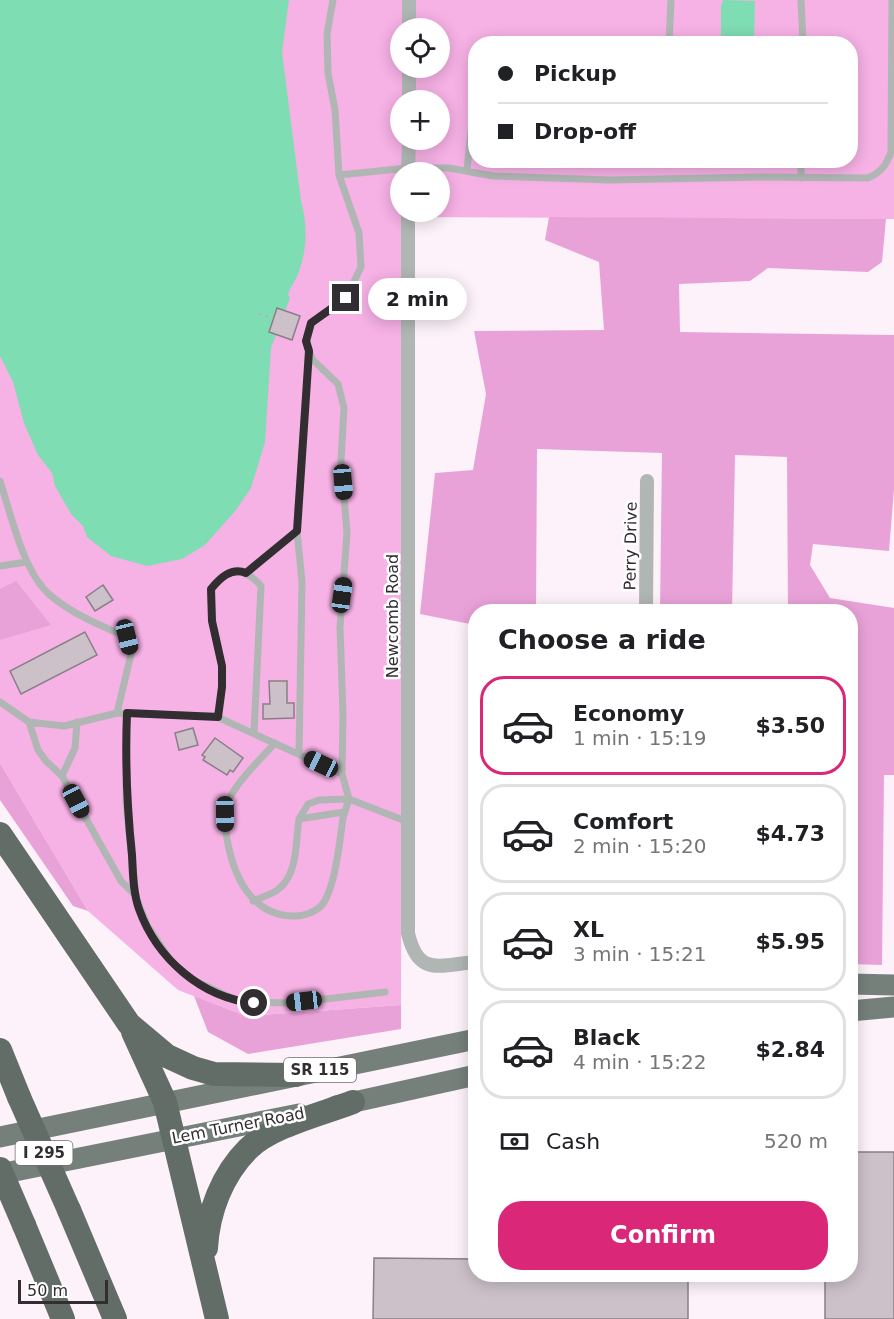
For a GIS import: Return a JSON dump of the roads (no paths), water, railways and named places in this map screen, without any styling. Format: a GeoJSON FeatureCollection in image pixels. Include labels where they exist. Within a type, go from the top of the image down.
{"type":"FeatureCollection","features":[{"type":"Feature","properties":{"kind":"highway"},"geometry":{"type":"LineString","coordinates":[[0,834],[129,1024],[165,1102],[217,1319]]}},
{"type":"Feature","properties":{"kind":"highway"},"geometry":{"type":"LineString","coordinates":[[129,1024],[167,1056],[193,1068],[222,1074],[297,1075]]}},
{"type":"Feature","properties":{"kind":"highway","name":"I 295"},"geometry":{"type":"LineString","coordinates":[[0,1050],[115,1319]]}},
{"type":"Feature","properties":{"kind":"highway"},"geometry":{"type":"LineString","coordinates":[[206,1266],[210,1216],[217,1196],[249,1148],[276,1131],[352,1102]]}},
{"type":"Feature","properties":{"kind":"highway","name":"I 295"},"geometry":{"type":"LineString","coordinates":[[0,1169],[63,1319]]}},
{"type":"Feature","properties":{"kind":"main road"},"geometry":{"type":"LineString","coordinates":[[858,984],[894,985]]}},
{"type":"Feature","properties":{"kind":"main road"},"geometry":{"type":"LineString","coordinates":[[858,1010],[894,1006]]}},
{"type":"Feature","properties":{"kind":"main road","name":"SR 115"},"geometry":{"type":"LineString","coordinates":[[0,1137],[468,1041]]}},
{"type":"Feature","properties":{"kind":"main road","name":"Lem Turner Road"},"geometry":{"type":"LineString","coordinates":[[0,1174],[468,1077]]}},
{"type":"Feature","properties":{"kind":"street"},"geometry":{"type":"LineString","coordinates":[[409,0],[409,18]]}},
{"type":"Feature","properties":{"kind":"street","name":"Newcomb Road"},"geometry":{"type":"LineString","coordinates":[[408,222],[408,933],[412,950],[419,961],[434,966],[468,963]]}},
{"type":"Feature","properties":{"kind":"street","name":"Perry Drive"},"geometry":{"type":"LineString","coordinates":[[646,604],[647,481]]}},
{"type":"Feature","properties":{"kind":"lane"},"geometry":{"type":"LineString","coordinates":[[275,743],[230,799],[225,814],[225,830],[232,866],[253,901],[264,908],[287,916],[303,916],[321,906],[332,884],[344,812],[349,799],[342,774],[343,714],[340,627],[347,533],[341,460],[344,408],[338,384],[313,360],[306,341],[311,323],[346,298],[361,267],[359,233],[339,176],[335,110],[328,73],[327,33],[333,0]]}},
{"type":"Feature","properties":{"kind":"lane"},"geometry":{"type":"LineString","coordinates":[[669,36],[671,0]]}},
{"type":"Feature","properties":{"kind":"lane"},"geometry":{"type":"LineString","coordinates":[[801,0],[803,36]]}},
{"type":"Feature","properties":{"kind":"lane"},"geometry":{"type":"LineString","coordinates":[[450,168],[493,176],[610,180],[868,178],[879,173],[886,165],[891,152],[892,0]]}},
{"type":"Feature","properties":{"kind":"lane"},"geometry":{"type":"LineString","coordinates":[[467,170],[468,160]]}},
{"type":"Feature","properties":{"kind":"lane"},"geometry":{"type":"LineString","coordinates":[[801,168],[801,178]]}},
{"type":"Feature","properties":{"kind":"lane"},"geometry":{"type":"LineString","coordinates":[[339,176],[390,172]]}},
{"type":"Feature","properties":{"kind":"lane"},"geometry":{"type":"LineString","coordinates":[[299,754],[302,582],[297,531],[309,351]]}},
{"type":"Feature","properties":{"kind":"lane"},"geometry":{"type":"LineString","coordinates":[[0,481],[26,562],[48,594],[91,621],[127,637],[131,654],[117,713]]}},
{"type":"Feature","properties":{"kind":"lane"},"geometry":{"type":"LineString","coordinates":[[246,573],[297,531]]}},
{"type":"Feature","properties":{"kind":"lane"},"geometry":{"type":"LineString","coordinates":[[0,566],[26,562]]}},
{"type":"Feature","properties":{"kind":"lane"},"geometry":{"type":"LineString","coordinates":[[218,717],[222,666],[212,621],[211,589],[226,573],[242,571],[253,576],[261,586],[255,734]]}},
{"type":"Feature","properties":{"kind":"lane"},"geometry":{"type":"LineString","coordinates":[[0,702],[29,722],[64,726],[117,713],[218,717],[342,774]]}},
{"type":"Feature","properties":{"kind":"lane"},"geometry":{"type":"LineString","coordinates":[[127,713],[126,802],[136,896],[147,925],[170,960],[191,979],[240,1002],[270,1004],[385,992]]}},
{"type":"Feature","properties":{"kind":"lane"},"geometry":{"type":"LineString","coordinates":[[29,722],[38,750],[62,776],[116,872],[136,896]]}},
{"type":"Feature","properties":{"kind":"lane"},"geometry":{"type":"LineString","coordinates":[[62,776],[75,748],[77,722]]}},
{"type":"Feature","properties":{"kind":"lane"},"geometry":{"type":"LineString","coordinates":[[253,901],[276,891],[294,866],[299,819],[308,804],[319,800],[349,799],[408,822]]}},
{"type":"Feature","properties":{"kind":"lane"},"geometry":{"type":"LineString","coordinates":[[299,819],[344,812]]}}]}
